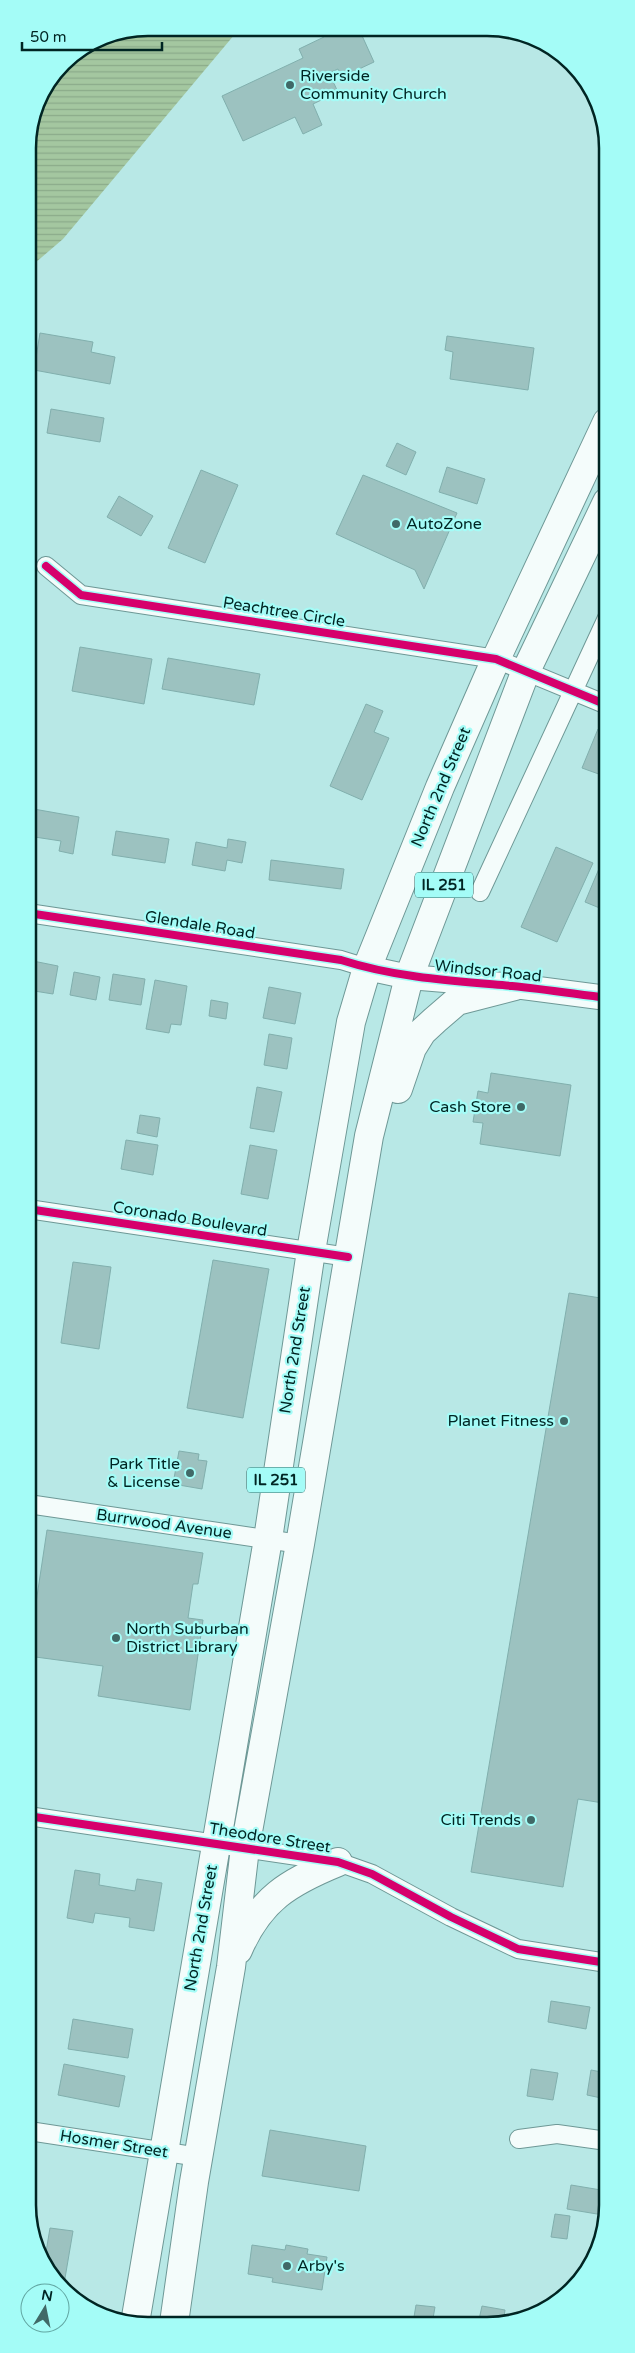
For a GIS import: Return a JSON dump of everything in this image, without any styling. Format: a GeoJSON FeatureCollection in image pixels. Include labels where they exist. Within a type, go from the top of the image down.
{"type":"FeatureCollection","features":[{"type":"Feature","properties":{"kind":"main road","name":"North 2nd Street"},"geometry":{"type":"LineString","coordinates":[[136,2316],[268,1539],[311,1251],[351,1022],[367,968],[440,787],[496,659],[599,437]]}},
{"type":"Feature","properties":{"kind":"main road","name":"North 2nd Street"},"geometry":{"type":"LineString","coordinates":[[175,2317],[199,2157],[231,1968],[245,1848],[300,1544],[369,1136],[410,977],[525,673],[599,519]]}},
{"type":"Feature","properties":{"kind":"main road"},"geometry":{"type":"LineString","coordinates":[[369,1136],[395,1099],[412,1048],[422,1032],[457,1001],[514,986]]}},
{"type":"Feature","properties":{"kind":"main road"},"geometry":{"type":"LineString","coordinates":[[231,1968],[245,1933],[255,1918],[272,1900],[288,1885],[338,1862]]}},
{"type":"Feature","properties":{"kind":"street","name":"Peachtree Circle"},"geometry":{"type":"LineString","coordinates":[[46,566],[81,595],[496,659],[525,673],[574,690],[599,701]]}},
{"type":"Feature","properties":{"kind":"street"},"geometry":{"type":"LineString","coordinates":[[480,892],[599,635]]}},
{"type":"Feature","properties":{"kind":"street","name":"Glendale Road"},"geometry":{"type":"LineString","coordinates":[[36,914],[342,960],[367,968]]}},
{"type":"Feature","properties":{"kind":"street","name":"Windsor Road"},"geometry":{"type":"LineString","coordinates":[[367,968],[410,977],[514,986],[599,997]]}},
{"type":"Feature","properties":{"kind":"street","name":"Coronado Boulevard"},"geometry":{"type":"LineString","coordinates":[[36,1210],[348,1257]]}},
{"type":"Feature","properties":{"kind":"street","name":"Burrwood Avenue"},"geometry":{"type":"LineString","coordinates":[[36,1505],[300,1544]]}},
{"type":"Feature","properties":{"kind":"street","name":"Theodore Street"},"geometry":{"type":"LineString","coordinates":[[36,1817],[338,1862],[372,1874],[452,1917],[518,1949],[599,1962]]}},
{"type":"Feature","properties":{"kind":"street","name":"Hosmer Street"},"geometry":{"type":"LineString","coordinates":[[36,2132],[199,2157]]}},
{"type":"Feature","properties":{"kind":"street"},"geometry":{"type":"LineString","coordinates":[[519,2138],[557,2134],[599,2140]]}},
{"type":"Feature","properties":{"kind":"shaded area"},"geometry":{"type":"Polygon","coordinates":[[[149,36],[233,36],[63,239],[36,262],[37,134],[40,120],[51,92],[69,69],[80,59],[99,48],[127,38],[149,36]]]}},
{"type":"Feature","properties":{"kind":"building","name":"Riverside Community Church"},"geometry":{"type":"Polygon","coordinates":[[[362,36],[374,62],[342,77],[338,69],[329,73],[338,92],[313,104],[322,125],[303,134],[295,117],[243,141],[222,96],[303,58],[299,49],[324,37],[362,36]]]}},
{"type":"Feature","properties":{"kind":"building"},"geometry":{"type":"Polygon","coordinates":[[[40,333],[93,342],[91,352],[115,357],[110,384],[36,370],[40,333]]]}},
{"type":"Feature","properties":{"kind":"building"},"geometry":{"type":"Polygon","coordinates":[[[447,336],[534,348],[528,390],[450,379],[453,352],[445,350],[447,336]]]}},
{"type":"Feature","properties":{"kind":"building"},"geometry":{"type":"Polygon","coordinates":[[[51,409],[104,418],[100,442],[47,433],[51,409]]]}},
{"type":"Feature","properties":{"kind":"building"},"geometry":{"type":"Polygon","coordinates":[[[397,443],[416,452],[406,475],[386,466],[397,443]]]}},
{"type":"Feature","properties":{"kind":"building"},"geometry":{"type":"Polygon","coordinates":[[[447,467],[485,479],[477,504],[439,492],[447,467]]]}},
{"type":"Feature","properties":{"kind":"building"},"geometry":{"type":"Polygon","coordinates":[[[201,470],[238,485],[205,563],[168,548],[201,470]]]}},
{"type":"Feature","properties":{"kind":"building","name":"AutoZone"},"geometry":{"type":"Polygon","coordinates":[[[363,475],[457,513],[424,589],[415,570],[336,534],[363,475]]]}},
{"type":"Feature","properties":{"kind":"building"},"geometry":{"type":"Polygon","coordinates":[[[119,496],[153,516],[141,536],[107,517],[119,496]]]}},
{"type":"Feature","properties":{"kind":"building"},"geometry":{"type":"Polygon","coordinates":[[[80,647],[152,659],[144,704],[72,691],[80,647]]]}},
{"type":"Feature","properties":{"kind":"building"},"geometry":{"type":"Polygon","coordinates":[[[168,658],[260,674],[254,705],[162,689],[168,658]]]}},
{"type":"Feature","properties":{"kind":"building"},"geometry":{"type":"Polygon","coordinates":[[[366,704],[383,711],[374,732],[389,738],[362,800],[330,786],[366,704]]]}},
{"type":"Feature","properties":{"kind":"building"},"geometry":{"type":"Polygon","coordinates":[[[598,729],[599,729],[599,774],[582,768],[598,729]]]}},
{"type":"Feature","properties":{"kind":"building"},"geometry":{"type":"Polygon","coordinates":[[[36,809],[79,817],[73,854],[59,851],[61,841],[36,837],[36,809]]]}},
{"type":"Feature","properties":{"kind":"building"},"geometry":{"type":"Polygon","coordinates":[[[116,831],[169,839],[165,863],[112,855],[116,831]]]}},
{"type":"Feature","properties":{"kind":"building"},"geometry":{"type":"Polygon","coordinates":[[[228,839],[246,842],[242,863],[227,860],[225,871],[192,865],[196,842],[227,848],[228,839]]]}},
{"type":"Feature","properties":{"kind":"building"},"geometry":{"type":"Polygon","coordinates":[[[556,847],[593,863],[557,942],[521,927],[556,847]]]}},
{"type":"Feature","properties":{"kind":"building"},"geometry":{"type":"Polygon","coordinates":[[[271,860],[344,869],[341,889],[269,880],[271,860]]]}},
{"type":"Feature","properties":{"kind":"building"},"geometry":{"type":"Polygon","coordinates":[[[599,869],[599,908],[585,902],[599,869]]]}},
{"type":"Feature","properties":{"kind":"building"},"geometry":{"type":"Polygon","coordinates":[[[36,962],[58,966],[53,994],[36,991],[36,962]]]}},
{"type":"Feature","properties":{"kind":"building"},"geometry":{"type":"Polygon","coordinates":[[[74,972],[100,977],[96,1000],[70,995],[74,972]]]}},
{"type":"Feature","properties":{"kind":"building"},"geometry":{"type":"Polygon","coordinates":[[[113,974],[145,979],[141,1005],[109,1000],[113,974]]]}},
{"type":"Feature","properties":{"kind":"building"},"geometry":{"type":"Polygon","coordinates":[[[155,980],[187,986],[181,1025],[171,1024],[169,1033],[146,1029],[155,980]]]}},
{"type":"Feature","properties":{"kind":"building"},"geometry":{"type":"Polygon","coordinates":[[[269,987],[301,993],[295,1024],[263,1018],[269,987]]]}},
{"type":"Feature","properties":{"kind":"building"},"geometry":{"type":"Polygon","coordinates":[[[211,1000],[228,1003],[226,1019],[209,1016],[211,1000]]]}},
{"type":"Feature","properties":{"kind":"building"},"geometry":{"type":"Polygon","coordinates":[[[269,1034],[292,1038],[287,1069],[264,1065],[269,1034]]]}},
{"type":"Feature","properties":{"kind":"building","name":"Cash Store"},"geometry":{"type":"Polygon","coordinates":[[[491,1073],[571,1085],[560,1156],[480,1144],[483,1123],[473,1122],[478,1091],[488,1093],[491,1073]]]}},
{"type":"Feature","properties":{"kind":"building"},"geometry":{"type":"Polygon","coordinates":[[[257,1087],[282,1092],[274,1132],[250,1128],[257,1087]]]}},
{"type":"Feature","properties":{"kind":"building"},"geometry":{"type":"Polygon","coordinates":[[[140,1115],[160,1118],[157,1137],[137,1133],[140,1115]]]}},
{"type":"Feature","properties":{"kind":"building"},"geometry":{"type":"Polygon","coordinates":[[[126,1140],[158,1145],[153,1175],[121,1169],[126,1140]]]}},
{"type":"Feature","properties":{"kind":"building"},"geometry":{"type":"Polygon","coordinates":[[[250,1145],[277,1150],[268,1199],[241,1194],[250,1145]]]}},
{"type":"Feature","properties":{"kind":"building"},"geometry":{"type":"Polygon","coordinates":[[[213,1260],[269,1269],[243,1418],[187,1408],[213,1260]]]}},
{"type":"Feature","properties":{"kind":"building"},"geometry":{"type":"Polygon","coordinates":[[[73,1262],[111,1267],[99,1349],[61,1343],[73,1262]]]}},
{"type":"Feature","properties":{"kind":"building"},"geometry":{"type":"Polygon","coordinates":[[[569,1293],[599,1298],[599,1802],[578,1799],[563,1887],[471,1872],[569,1293]]]}},
{"type":"Feature","properties":{"kind":"building","name":"Park Title & License"},"geometry":{"type":"Polygon","coordinates":[[[179,1451],[199,1454],[198,1460],[207,1461],[202,1489],[173,1484],[179,1451]]]}},
{"type":"Feature","properties":{"kind":"building","name":"North Suburban District Library"},"geometry":{"type":"Polygon","coordinates":[[[47,1530],[203,1553],[198,1584],[193,1584],[188,1618],[203,1620],[190,1710],[98,1696],[103,1666],[36,1657],[36,1603],[47,1530]]]}},
{"type":"Feature","properties":{"kind":"building"},"geometry":{"type":"Polygon","coordinates":[[[75,1870],[100,1874],[99,1885],[135,1891],[137,1879],[162,1883],[154,1931],[129,1927],[130,1918],[95,1913],[93,1923],[67,1918],[75,1870]]]}},
{"type":"Feature","properties":{"kind":"building"},"geometry":{"type":"Polygon","coordinates":[[[551,2001],[590,2007],[586,2029],[548,2022],[551,2001]]]}},
{"type":"Feature","properties":{"kind":"building"},"geometry":{"type":"Polygon","coordinates":[[[73,2019],[133,2029],[128,2058],[68,2049],[73,2019]]]}},
{"type":"Feature","properties":{"kind":"building"},"geometry":{"type":"Polygon","coordinates":[[[64,2064],[125,2076],[119,2107],[58,2095],[64,2064]]]}},
{"type":"Feature","properties":{"kind":"building"},"geometry":{"type":"Polygon","coordinates":[[[531,2069],[558,2073],[553,2100],[527,2096],[531,2069]]]}},
{"type":"Feature","properties":{"kind":"building"},"geometry":{"type":"Polygon","coordinates":[[[591,2070],[599,2072],[599,2098],[587,2095],[591,2070]]]}},
{"type":"Feature","properties":{"kind":"building"},"geometry":{"type":"Polygon","coordinates":[[[270,2130],[366,2146],[359,2191],[262,2176],[270,2130]]]}},
{"type":"Feature","properties":{"kind":"building"},"geometry":{"type":"Polygon","coordinates":[[[571,2185],[599,2190],[599,2214],[567,2209],[571,2185]]]}},
{"type":"Feature","properties":{"kind":"building"},"geometry":{"type":"Polygon","coordinates":[[[555,2214],[570,2216],[567,2239],[551,2237],[555,2214]]]}},
{"type":"Feature","properties":{"kind":"building"},"geometry":{"type":"Polygon","coordinates":[[[50,2228],[73,2231],[65,2279],[46,2250],[50,2228]]]}},
{"type":"Feature","properties":{"kind":"building","name":"Arby's"},"geometry":{"type":"Polygon","coordinates":[[[252,2245],[285,2250],[286,2245],[308,2249],[307,2254],[327,2257],[322,2290],[272,2282],[273,2278],[248,2274],[252,2245]]]}},
{"type":"Feature","properties":{"kind":"building"},"geometry":{"type":"Polygon","coordinates":[[[416,2305],[435,2307],[433,2317],[414,2317],[416,2305]]]}},
{"type":"Feature","properties":{"kind":"building"},"geometry":{"type":"Polygon","coordinates":[[[482,2306],[505,2310],[504,2315],[480,2317],[482,2306]]]}},
{"type":"Feature","properties":{"kind":"cycle path"},"geometry":{"type":"LineString","coordinates":[[46,566],[81,595],[496,659],[599,702]]}},
{"type":"Feature","properties":{"kind":"cycle path"},"geometry":{"type":"LineString","coordinates":[[36,914],[341,960],[404,975],[599,997]]}},
{"type":"Feature","properties":{"kind":"cycle path"},"geometry":{"type":"LineString","coordinates":[[36,1210],[348,1257]]}},
{"type":"Feature","properties":{"kind":"cycle path"},"geometry":{"type":"LineString","coordinates":[[36,1817],[338,1862],[372,1874],[451,1917],[518,1949],[599,1962]]}},
{"type":"Feature","properties":{"kind":"place","name":"Riverside Community Church"},"geometry":{"type":"Point","coordinates":[290,85]}},
{"type":"Feature","properties":{"kind":"place","name":"AutoZone"},"geometry":{"type":"Point","coordinates":[396,524]}},
{"type":"Feature","properties":{"kind":"place","name":"Cash Store"},"geometry":{"type":"Point","coordinates":[521,1107]}},
{"type":"Feature","properties":{"kind":"place","name":"Planet Fitness"},"geometry":{"type":"Point","coordinates":[564,1421]}},
{"type":"Feature","properties":{"kind":"place","name":"Park Title & License"},"geometry":{"type":"Point","coordinates":[190,1473]}},
{"type":"Feature","properties":{"kind":"place","name":"North Suburban District Library"},"geometry":{"type":"Point","coordinates":[116,1638]}},
{"type":"Feature","properties":{"kind":"place","name":"Citi Trends"},"geometry":{"type":"Point","coordinates":[531,1820]}},
{"type":"Feature","properties":{"kind":"place","name":"Arby's"},"geometry":{"type":"Point","coordinates":[287,2266]}}]}
